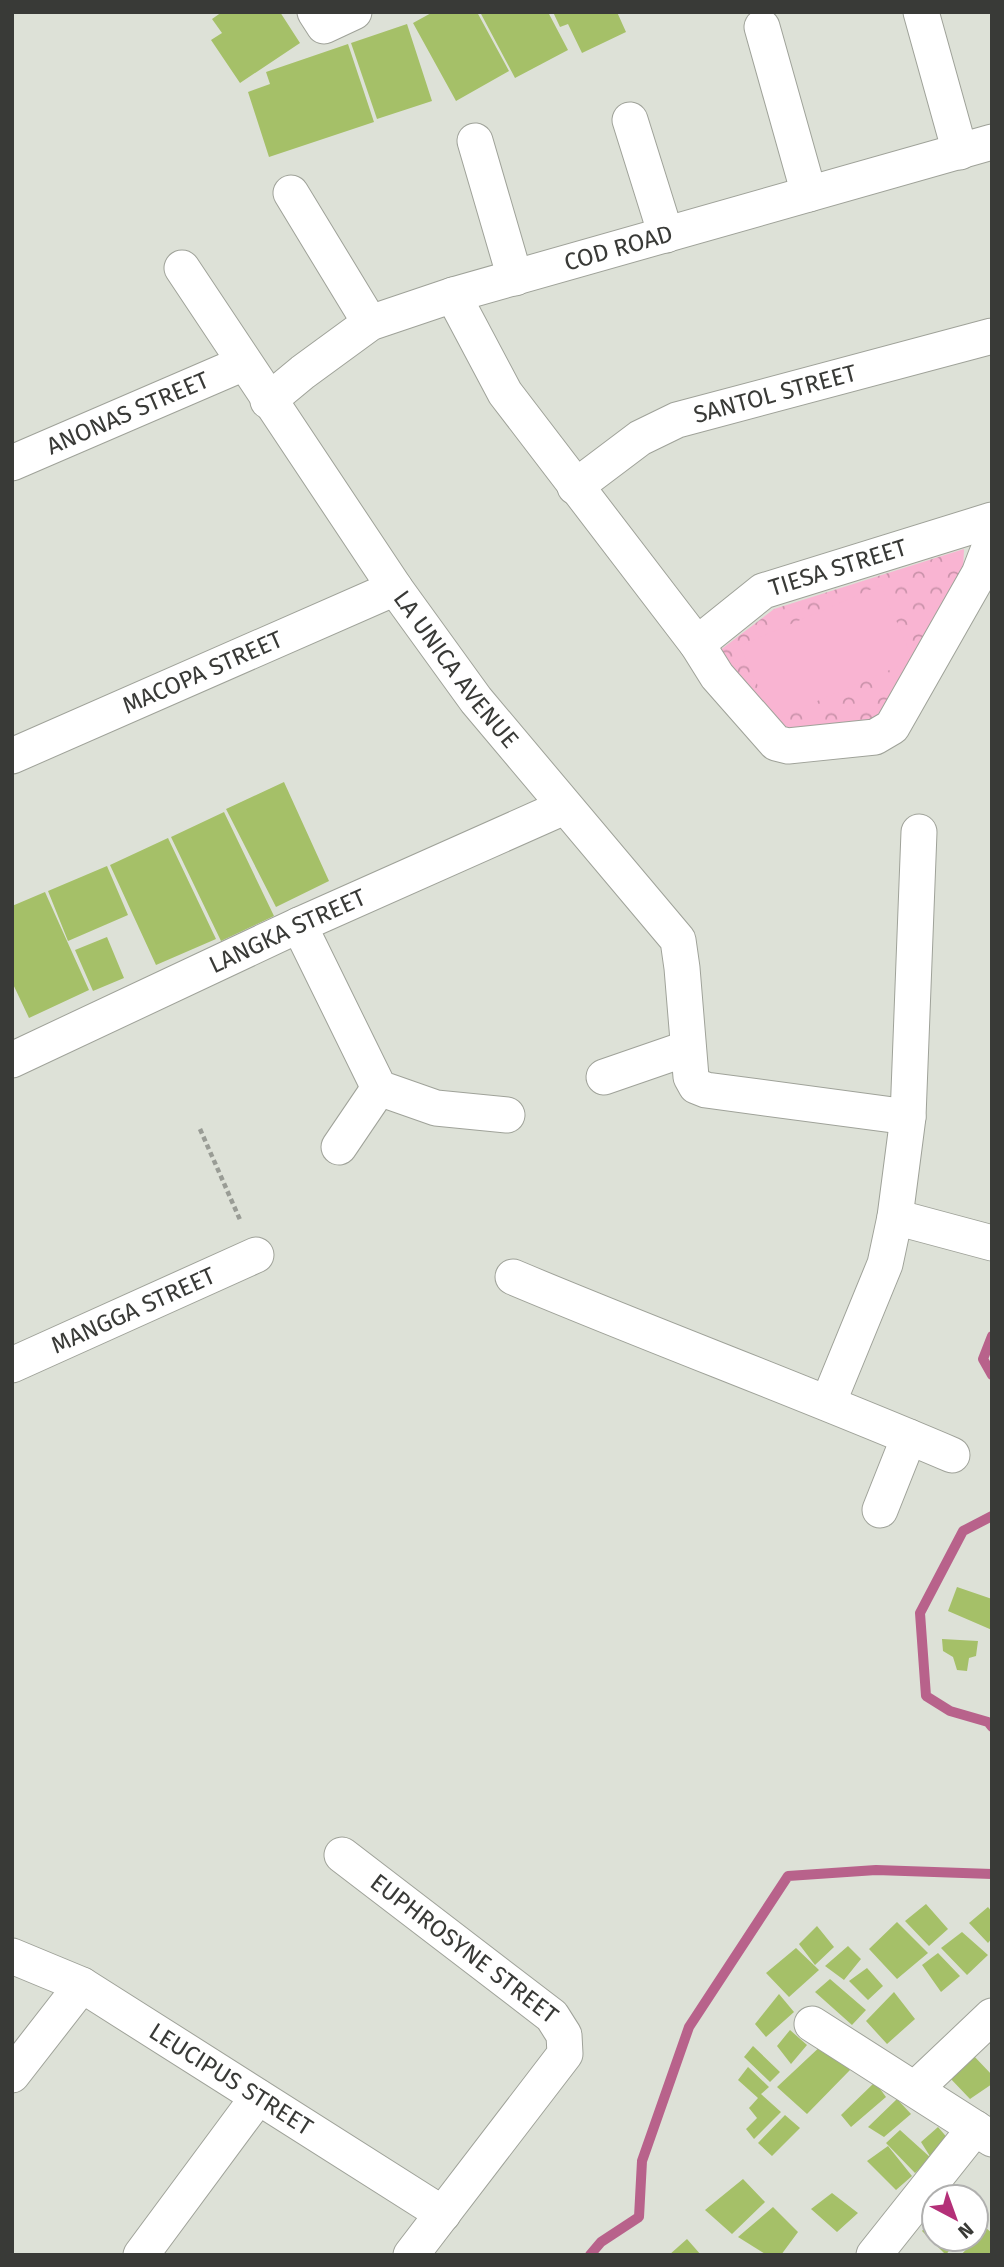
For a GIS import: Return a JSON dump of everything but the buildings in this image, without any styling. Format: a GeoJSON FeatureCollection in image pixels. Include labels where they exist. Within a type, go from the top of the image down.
{"type":"FeatureCollection","features":[{"type":"Feature","properties":{"kind":"street"},"geometry":{"type":"LineString","coordinates":[[315,12],[324,26],[354,12]]}},
{"type":"Feature","properties":{"kind":"street"},"geometry":{"type":"LineString","coordinates":[[921,12],[976,147]]}},
{"type":"Feature","properties":{"kind":"street"},"geometry":{"type":"LineString","coordinates":[[762,27],[809,194]]}},
{"type":"Feature","properties":{"kind":"street"},"geometry":{"type":"LineString","coordinates":[[630,120],[666,235]]}},
{"type":"Feature","properties":{"kind":"street"},"geometry":{"type":"LineString","coordinates":[[475,141],[515,278]]}},
{"type":"Feature","properties":{"kind":"street","name":"COD ROAD"},"geometry":{"type":"LineString","coordinates":[[268,401],[370,323],[453,295],[976,147]]}},
{"type":"Feature","properties":{"kind":"street"},"geometry":{"type":"LineString","coordinates":[[291,194],[370,323]]}},
{"type":"Feature","properties":{"kind":"street","name":"LA UNICA AVENUE"},"geometry":{"type":"LineString","coordinates":[[181,268],[395,588],[477,700],[678,940],[690,1062]]}},
{"type":"Feature","properties":{"kind":"street"},"geometry":{"type":"LineString","coordinates":[[453,295],[505,393],[697,644],[717,676],[776,743],[788,746],[875,737],[892,727],[979,574],[992,540]]}},
{"type":"Feature","properties":{"kind":"street","name":"SANTOL STREET"},"geometry":{"type":"LineString","coordinates":[[575,487],[640,438],[677,420],[992,337]]}},
{"type":"Feature","properties":{"kind":"street","name":"ANONAS STREET"},"geometry":{"type":"LineString","coordinates":[[12,463],[244,362]]}},
{"type":"Feature","properties":{"kind":"street","name":"TIESA STREET"},"geometry":{"type":"LineString","coordinates":[[697,644],[763,592],[992,520]]}},
{"type":"Feature","properties":{"kind":"street","name":"MACOPA STREET"},"geometry":{"type":"LineString","coordinates":[[12,756],[395,588]]}},
{"type":"Feature","properties":{"kind":"street","name":"LANGKA STREET"},"geometry":{"type":"LineString","coordinates":[[12,1060],[299,925],[564,807]]}},
{"type":"Feature","properties":{"kind":"street"},"geometry":{"type":"LineString","coordinates":[[828,1403],[885,1264],[895,1217],[908,1117],[919,832]]}},
{"type":"Feature","properties":{"kind":"street"},"geometry":{"type":"LineString","coordinates":[[299,925],[379,1088],[436,1108],[507,1115]]}},
{"type":"Feature","properties":{"kind":"street"},"geometry":{"type":"LineString","coordinates":[[604,1077],[690,1062],[696,1086],[706,1090],[908,1117]]}},
{"type":"Feature","properties":{"kind":"street"},"geometry":{"type":"LineString","coordinates":[[339,1147],[379,1088]]}},
{"type":"Feature","properties":{"kind":"street"},"geometry":{"type":"LineString","coordinates":[[895,1217],[992,1243]]}},
{"type":"Feature","properties":{"kind":"street","name":"MANGGA STREET"},"geometry":{"type":"LineString","coordinates":[[12,1365],[256,1255]]}},
{"type":"Feature","properties":{"kind":"street"},"geometry":{"type":"LineString","coordinates":[[513,1277],[657,1338],[828,1403],[952,1455]]}},
{"type":"Feature","properties":{"kind":"street"},"geometry":{"type":"LineString","coordinates":[[880,1510],[909,1437]]}},
{"type":"Feature","properties":{"kind":"street","name":"EUPHROSYNE STREET"},"geometry":{"type":"LineString","coordinates":[[342,1855],[552,2016],[564,2035],[565,2054],[411,2255]]}},
{"type":"Feature","properties":{"kind":"street","name":"LEUCIPUS STREET"},"geometry":{"type":"LineString","coordinates":[[12,1956],[82,1985],[443,2214]]}},
{"type":"Feature","properties":{"kind":"street"},"geometry":{"type":"LineString","coordinates":[[12,2075],[82,1985]]}},
{"type":"Feature","properties":{"kind":"street"},"geometry":{"type":"LineString","coordinates":[[915,2089],[992,2016]]}},
{"type":"Feature","properties":{"kind":"street"},"geometry":{"type":"LineString","coordinates":[[812,2024],[983,2133],[874,2255]]}},
{"type":"Feature","properties":{"kind":"street"},"geometry":{"type":"LineString","coordinates":[[141,2255],[258,2097]]}},
{"type":"Feature","properties":{"kind":"path"},"geometry":{"type":"LineString","coordinates":[[200,1129],[256,1255]]}},
{"type":"Feature","properties":{"kind":"green space"},"geometry":{"type":"Polygon","coordinates":[[[964,549],[963,571],[874,723],[780,734],[719,651],[774,609],[964,549]]]}},
{"type":"Feature","properties":{"kind":"green space"},"geometry":{"type":"Polygon","coordinates":[[[881,585],[913,660],[773,720],[740,646],[881,585]]]}},
{"type":"Feature","properties":{"kind":"waterway"},"geometry":{"type":"LineString","coordinates":[[992,1336],[983,1359],[992,1375]]}},
{"type":"Feature","properties":{"kind":"waterway"},"geometry":{"type":"LineString","coordinates":[[992,1516],[963,1531],[920,1613],[926,1696],[950,1711],[988,1722],[992,1727]]}},
{"type":"Feature","properties":{"kind":"waterway"},"geometry":{"type":"LineString","coordinates":[[590,2255],[601,2242],[639,2217],[642,2161],[689,2027],[788,1876],[876,1870],[992,1874]]}}]}
